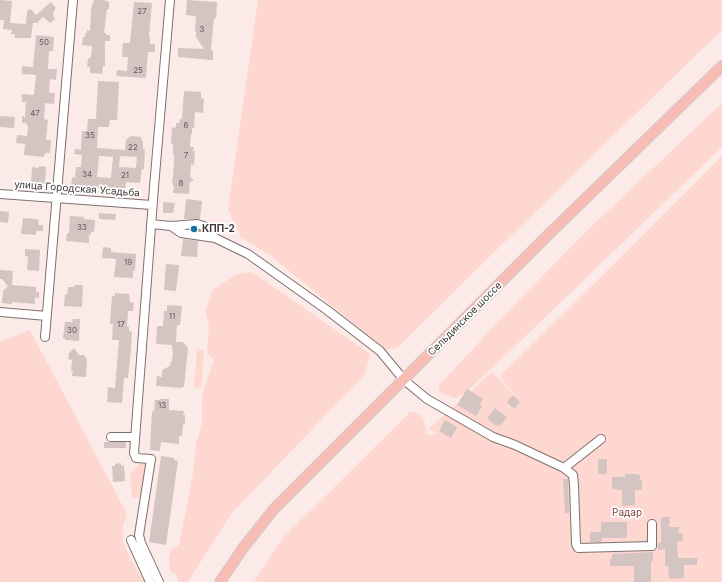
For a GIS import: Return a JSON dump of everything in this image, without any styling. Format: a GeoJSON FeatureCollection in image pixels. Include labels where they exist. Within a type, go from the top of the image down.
{"type":"FeatureCollection","features":[{"type":"Feature","properties":{"kind":"main road","name":"Сельдинское шоссе"},"geometry":{"type":"LineString","coordinates":[[220,582],[243,548],[274,509],[550,233],[722,66]]}},
{"type":"Feature","properties":{"kind":"street"},"geometry":{"type":"LineString","coordinates":[[45,337],[73,0]]}},
{"type":"Feature","properties":{"kind":"street"},"geometry":{"type":"LineString","coordinates":[[160,582],[140,539],[139,530],[151,460],[134,456],[152,205],[170,0]]}},
{"type":"Feature","properties":{"kind":"street","name":"улица Городская Усадьба"},"geometry":{"type":"LineString","coordinates":[[0,194],[152,205]]}},
{"type":"Feature","properties":{"kind":"street"},"geometry":{"type":"LineString","coordinates":[[151,224],[171,226],[197,224],[206,227],[215,238],[248,254],[327,310],[380,351],[404,380],[427,399],[490,435],[564,468],[573,475],[576,544],[578,548],[652,546],[652,524]]}},
{"type":"Feature","properties":{"kind":"street"},"geometry":{"type":"LineString","coordinates":[[0,312],[47,316]]}},
{"type":"Feature","properties":{"kind":"street"},"geometry":{"type":"LineString","coordinates":[[111,437],[135,437]]}},
{"type":"Feature","properties":{"kind":"street"},"geometry":{"type":"LineString","coordinates":[[564,468],[601,439]]}},
{"type":"Feature","properties":{"kind":"street"},"geometry":{"type":"LineString","coordinates":[[131,540],[150,582]]}},
{"type":"Feature","properties":{"kind":"green space"},"geometry":{"type":"Polygon","coordinates":[[[258,0],[722,0],[722,30],[398,347],[386,350],[271,256],[241,237],[228,209],[258,0]]]}},
{"type":"Feature","properties":{"kind":"green space"},"geometry":{"type":"Polygon","coordinates":[[[722,103],[722,147],[467,391],[456,398],[445,395],[439,390],[439,385],[515,304],[592,226],[722,103]]]}},
{"type":"Feature","properties":{"kind":"green space","name":"Радар"},"geometry":{"type":"Polygon","coordinates":[[[722,156],[722,582],[254,582],[282,539],[410,412],[418,413],[424,419],[427,433],[431,436],[437,433],[429,429],[492,372],[520,401],[501,378],[501,374],[518,359],[722,156]]]}},
{"type":"Feature","properties":{"kind":"green space"},"geometry":{"type":"Polygon","coordinates":[[[252,272],[370,354],[365,374],[231,514],[188,582],[178,582],[177,575],[170,571],[169,557],[172,549],[179,546],[193,473],[196,444],[202,423],[202,395],[214,360],[207,352],[209,327],[205,311],[213,290],[237,274],[252,272]]]}},
{"type":"Feature","properties":{"kind":"green space"},"geometry":{"type":"Polygon","coordinates":[[[30,330],[127,514],[123,525],[123,542],[130,558],[144,582],[0,582],[0,342],[30,330]]]}},
{"type":"Feature","properties":{"kind":"green space"},"geometry":{"type":"Polygon","coordinates":[[[197,349],[204,350],[201,388],[194,387],[197,349]]]}},
{"type":"Feature","properties":{"kind":"green space"},"geometry":{"type":"Polygon","coordinates":[[[141,462],[145,464],[146,468],[141,498],[132,497],[130,474],[141,462]]]}},
{"type":"Feature","properties":{"kind":"building"},"geometry":{"type":"Polygon","coordinates":[[[0,0],[12,1],[10,23],[26,24],[27,12],[29,9],[36,15],[51,2],[56,8],[53,16],[55,19],[50,23],[43,17],[37,23],[33,23],[31,38],[15,38],[15,34],[11,34],[12,30],[3,29],[4,20],[0,20],[0,0]]]}},
{"type":"Feature","properties":{"kind":"building"},"geometry":{"type":"Polygon","coordinates":[[[94,0],[104,0],[109,2],[104,33],[106,33],[106,35],[110,35],[110,41],[105,41],[105,66],[103,66],[102,74],[90,73],[90,67],[87,67],[88,59],[91,57],[92,46],[82,45],[85,33],[87,33],[87,30],[90,31],[91,9],[94,0]]]}},
{"type":"Feature","properties":{"kind":"building"},"geometry":{"type":"Polygon","coordinates":[[[187,0],[217,2],[211,50],[213,50],[213,60],[178,57],[178,48],[204,49],[196,37],[196,16],[186,15],[187,0]]]}},
{"type":"Feature","properties":{"kind":"building"},"geometry":{"type":"Polygon","coordinates":[[[134,2],[152,3],[149,37],[150,44],[155,44],[155,52],[148,52],[146,78],[116,76],[117,70],[127,71],[128,57],[122,57],[123,43],[130,43],[134,2]]]}},
{"type":"Feature","properties":{"kind":"building"},"geometry":{"type":"Polygon","coordinates":[[[36,35],[54,37],[53,51],[49,51],[48,69],[57,69],[56,80],[50,79],[49,93],[55,93],[54,104],[45,103],[44,119],[48,120],[46,140],[51,140],[50,153],[45,153],[44,157],[24,155],[25,144],[16,143],[17,135],[27,136],[28,127],[26,123],[22,123],[22,116],[25,117],[26,102],[22,102],[22,94],[34,95],[36,75],[22,74],[22,66],[33,67],[36,35]]]}},
{"type":"Feature","properties":{"kind":"building"},"geometry":{"type":"Polygon","coordinates":[[[98,81],[119,82],[117,120],[110,120],[109,127],[98,127],[97,148],[125,150],[126,140],[131,136],[141,137],[143,149],[145,149],[144,169],[142,169],[140,183],[126,182],[125,191],[71,186],[72,177],[75,178],[76,167],[81,167],[82,155],[74,154],[75,149],[81,150],[82,131],[87,131],[88,119],[96,119],[98,81]],[[99,156],[97,177],[111,178],[113,157],[99,156]],[[120,156],[119,167],[136,168],[137,157],[120,156]]]}},
{"type":"Feature","properties":{"kind":"building"},"geometry":{"type":"Polygon","coordinates":[[[184,91],[201,92],[201,98],[204,99],[203,113],[195,112],[194,128],[192,128],[191,134],[190,147],[194,147],[193,151],[195,151],[194,165],[191,164],[190,177],[194,180],[190,182],[189,194],[173,193],[174,186],[172,181],[174,154],[173,144],[171,144],[172,127],[176,128],[176,123],[179,123],[180,119],[182,119],[184,91]]]}},
{"type":"Feature","properties":{"kind":"building"},"geometry":{"type":"Polygon","coordinates":[[[0,116],[15,117],[14,128],[0,127],[0,116]]]}},
{"type":"Feature","properties":{"kind":"building"},"geometry":{"type":"Polygon","coordinates":[[[39,166],[46,167],[45,184],[31,183],[32,167],[39,168],[39,166]]]}},
{"type":"Feature","properties":{"kind":"building"},"geometry":{"type":"Polygon","coordinates":[[[186,199],[202,201],[200,219],[184,219],[186,199]]]}},
{"type":"Feature","properties":{"kind":"building"},"geometry":{"type":"Polygon","coordinates":[[[163,202],[175,203],[173,213],[163,213],[163,202]]]}},
{"type":"Feature","properties":{"kind":"building"},"geometry":{"type":"Polygon","coordinates":[[[0,211],[9,212],[8,223],[0,222],[0,211]]]}},
{"type":"Feature","properties":{"kind":"building"},"geometry":{"type":"Polygon","coordinates":[[[99,213],[116,214],[115,220],[99,219],[99,213]]]}},
{"type":"Feature","properties":{"kind":"building"},"geometry":{"type":"Polygon","coordinates":[[[70,216],[84,217],[84,219],[95,220],[94,232],[91,232],[91,235],[89,234],[89,243],[66,241],[67,233],[69,233],[70,216]]]}},
{"type":"Feature","properties":{"kind":"building"},"geometry":{"type":"Polygon","coordinates":[[[23,218],[37,219],[39,221],[38,225],[43,225],[43,231],[36,231],[36,235],[21,234],[23,218]]]}},
{"type":"Feature","properties":{"kind":"building"},"geometry":{"type":"Polygon","coordinates":[[[183,239],[198,241],[197,257],[181,256],[183,239]]]}},
{"type":"Feature","properties":{"kind":"building"},"geometry":{"type":"Polygon","coordinates":[[[103,247],[111,248],[111,252],[136,254],[133,278],[114,277],[116,259],[102,258],[103,247]]]}},
{"type":"Feature","properties":{"kind":"building"},"geometry":{"type":"Polygon","coordinates":[[[25,249],[40,250],[39,271],[27,270],[28,256],[25,256],[25,249]]]}},
{"type":"Feature","properties":{"kind":"building"},"geometry":{"type":"Polygon","coordinates":[[[166,264],[179,265],[176,291],[164,290],[166,264]]]}},
{"type":"Feature","properties":{"kind":"building"},"geometry":{"type":"Polygon","coordinates":[[[0,270],[13,271],[12,285],[36,287],[36,292],[39,292],[39,298],[35,297],[35,304],[12,302],[12,304],[2,303],[3,291],[8,286],[2,279],[0,279],[0,270]]]}},
{"type":"Feature","properties":{"kind":"building"},"geometry":{"type":"Polygon","coordinates":[[[74,285],[83,285],[82,307],[64,306],[65,294],[67,295],[68,287],[74,287],[74,285]]]}},
{"type":"Feature","properties":{"kind":"building"},"geometry":{"type":"Polygon","coordinates":[[[115,293],[129,294],[130,302],[134,303],[133,311],[128,311],[127,326],[129,327],[129,331],[132,332],[131,350],[128,378],[124,378],[122,403],[107,402],[108,387],[115,388],[119,340],[112,340],[113,324],[110,324],[112,296],[115,296],[115,293]]]}},
{"type":"Feature","properties":{"kind":"building"},"geometry":{"type":"Polygon","coordinates":[[[167,305],[182,306],[180,325],[177,325],[176,342],[183,342],[188,348],[184,387],[182,388],[156,386],[157,376],[162,377],[162,370],[170,366],[172,361],[172,345],[156,344],[157,326],[163,326],[164,311],[167,311],[167,305]]]}},
{"type":"Feature","properties":{"kind":"building"},"geometry":{"type":"Polygon","coordinates":[[[73,319],[80,319],[79,341],[65,340],[65,338],[63,338],[65,322],[72,322],[73,319]]]}},
{"type":"Feature","properties":{"kind":"building"},"geometry":{"type":"Polygon","coordinates":[[[74,348],[79,355],[84,355],[87,359],[86,377],[72,376],[72,360],[68,359],[69,353],[74,348]]]}},
{"type":"Feature","properties":{"kind":"building"},"geometry":{"type":"Polygon","coordinates":[[[467,389],[483,399],[480,404],[482,406],[476,416],[457,405],[467,389]]]}},
{"type":"Feature","properties":{"kind":"building"},"geometry":{"type":"Polygon","coordinates":[[[513,395],[520,402],[514,409],[507,402],[513,395]]]}},
{"type":"Feature","properties":{"kind":"building"},"geometry":{"type":"Polygon","coordinates":[[[169,399],[169,410],[184,411],[183,415],[185,415],[185,424],[183,424],[182,436],[179,436],[179,444],[161,442],[160,451],[150,450],[152,411],[154,412],[155,400],[169,399]]]}},
{"type":"Feature","properties":{"kind":"building"},"geometry":{"type":"Polygon","coordinates":[[[495,408],[507,417],[500,426],[498,424],[496,426],[487,418],[495,408]]]}},
{"type":"Feature","properties":{"kind":"building"},"geometry":{"type":"Polygon","coordinates":[[[445,420],[457,427],[451,438],[439,431],[445,420]]]}},
{"type":"Feature","properties":{"kind":"building"},"geometry":{"type":"Polygon","coordinates":[[[104,442],[126,442],[126,448],[104,448],[104,442]]]}},
{"type":"Feature","properties":{"kind":"building"},"geometry":{"type":"Polygon","coordinates":[[[161,456],[174,458],[174,460],[178,461],[166,545],[149,542],[161,456]]]}},
{"type":"Feature","properties":{"kind":"building"},"geometry":{"type":"Polygon","coordinates":[[[598,459],[607,459],[607,474],[598,474],[598,459]]]}},
{"type":"Feature","properties":{"kind":"building"},"geometry":{"type":"Polygon","coordinates":[[[121,463],[121,466],[124,465],[125,481],[113,482],[112,466],[121,463]]]}},
{"type":"Feature","properties":{"kind":"building"},"geometry":{"type":"Polygon","coordinates":[[[625,474],[638,474],[640,475],[640,480],[642,480],[642,490],[635,490],[635,505],[622,506],[622,490],[612,489],[612,477],[625,477],[625,474]]]}},
{"type":"Feature","properties":{"kind":"building"},"geometry":{"type":"Polygon","coordinates":[[[563,479],[568,479],[569,513],[565,513],[563,479]]]}},
{"type":"Feature","properties":{"kind":"building"},"geometry":{"type":"Polygon","coordinates":[[[661,517],[670,517],[669,527],[679,527],[678,533],[682,533],[683,541],[677,541],[678,558],[697,558],[697,565],[684,565],[684,578],[669,579],[668,566],[665,566],[665,549],[658,550],[658,543],[661,543],[661,517]]]}},
{"type":"Feature","properties":{"kind":"building"},"geometry":{"type":"Polygon","coordinates":[[[601,522],[627,522],[627,538],[602,538],[602,542],[590,542],[590,532],[601,532],[601,522]]]}},
{"type":"Feature","properties":{"kind":"building"},"geometry":{"type":"Polygon","coordinates":[[[653,552],[653,561],[651,561],[651,582],[634,582],[634,566],[610,566],[612,554],[653,552]]]}},
{"type":"Feature","properties":{"kind":"place","name":"КПП-2"},"geometry":{"type":"Point","coordinates":[194,229]}}]}
